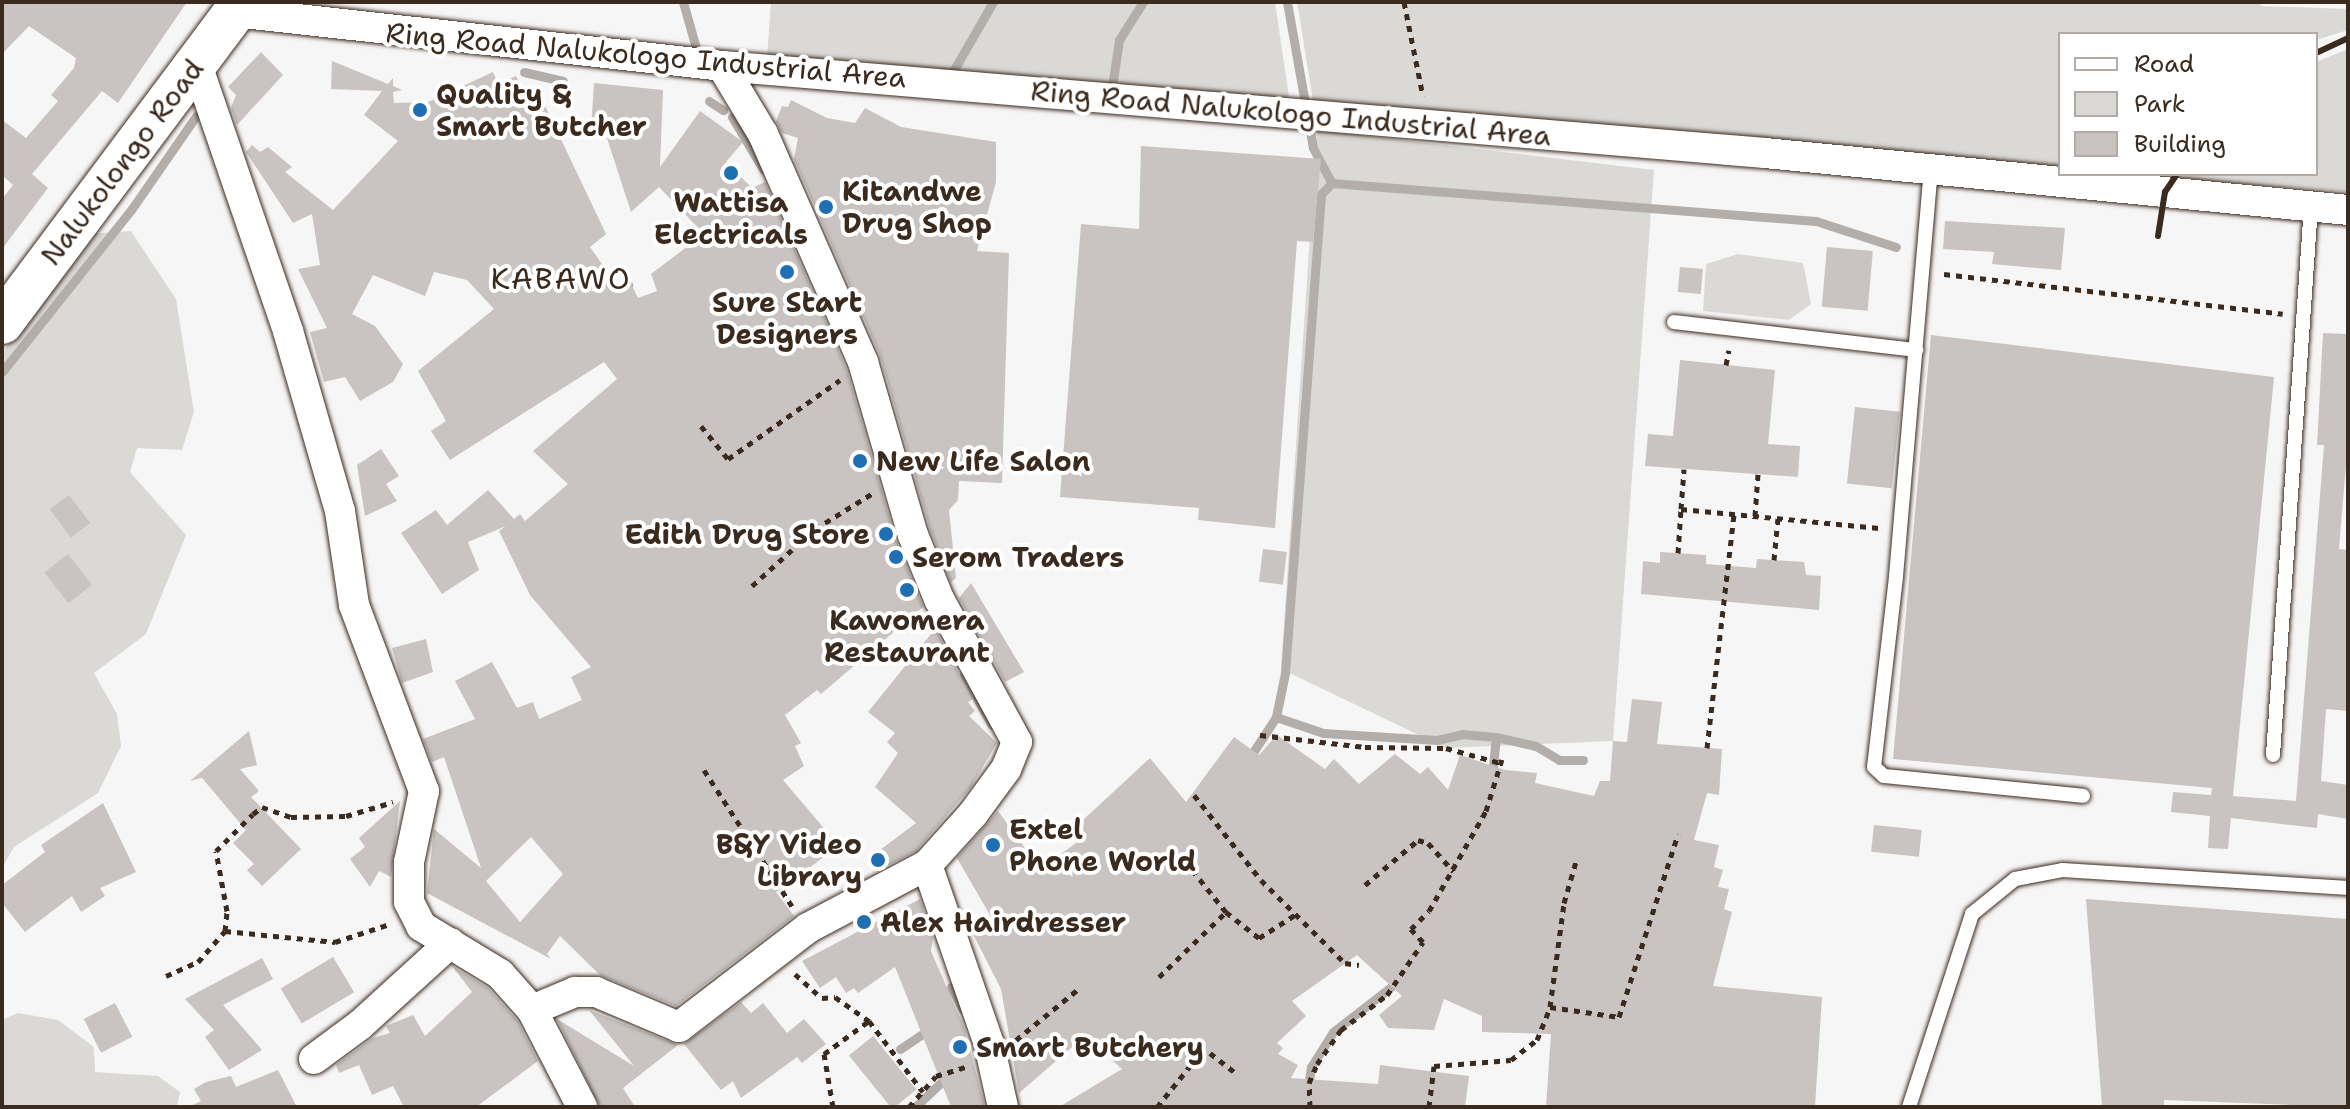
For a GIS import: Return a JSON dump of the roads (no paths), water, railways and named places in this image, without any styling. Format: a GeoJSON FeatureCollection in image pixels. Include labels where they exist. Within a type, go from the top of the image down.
{"type":"FeatureCollection","features":[{"type":"Feature","properties":{"kind":"street","name":"Nalukolongo Road"},"geometry":{"type":"LineString","coordinates":[[2,323],[238,7]]}},
{"type":"Feature","properties":{"kind":"street","name":"Ring Road Nalukologo Industrial Area"},"geometry":{"type":"LineString","coordinates":[[238,7],[722,66],[1931,168],[2348,210]]}},
{"type":"Feature","properties":{"kind":"street"},"geometry":{"type":"LineString","coordinates":[[196,62],[288,331],[340,511],[354,605],[424,791],[409,862],[413,916],[510,982],[532,1010],[582,1107]]}},
{"type":"Feature","properties":{"kind":"street"},"geometry":{"type":"LineString","coordinates":[[532,1010],[561,996],[596,992],[679,1027],[808,928],[927,865],[989,792],[1017,742],[939,599],[913,535],[863,362],[763,134],[722,66]]}},
{"type":"Feature","properties":{"kind":"street"},"geometry":{"type":"LineString","coordinates":[[927,865],[994,1059],[1003,1107]]}},
{"type":"Feature","properties":{"kind":"street"},"geometry":{"type":"LineString","coordinates":[[314,1059],[360,1025],[450,943]]}},
{"type":"Feature","properties":{"kind":"lane"},"geometry":{"type":"LineString","coordinates":[[1931,168],[1900,530],[1874,767],[1884,776],[2083,796]]}},
{"type":"Feature","properties":{"kind":"lane"},"geometry":{"type":"LineString","coordinates":[[2273,755],[2311,206]]}},
{"type":"Feature","properties":{"kind":"lane"},"geometry":{"type":"LineString","coordinates":[[1674,322],[1916,350]]}},
{"type":"Feature","properties":{"kind":"lane"},"geometry":{"type":"LineString","coordinates":[[1909,1107],[1972,914],[2015,879],[2062,870],[2348,888]]}},
{"type":"Feature","properties":{"kind":"waterway"},"geometry":{"type":"LineString","coordinates":[[683,2],[696,48]]}},
{"type":"Feature","properties":{"kind":"waterway"},"geometry":{"type":"LineString","coordinates":[[943,72],[952,73],[993,2]]}},
{"type":"Feature","properties":{"kind":"waterway"},"geometry":{"type":"LineString","coordinates":[[1112,87],[1119,40],[1143,2]]}},
{"type":"Feature","properties":{"kind":"waterway"},"geometry":{"type":"LineString","coordinates":[[1287,2],[1313,148],[1332,183],[1816,221],[1896,247]]}},
{"type":"Feature","properties":{"kind":"waterway"},"geometry":{"type":"LineString","coordinates":[[524,72],[563,81]]}},
{"type":"Feature","properties":{"kind":"waterway"},"geometry":{"type":"LineString","coordinates":[[709,101],[723,110]]}},
{"type":"Feature","properties":{"kind":"waterway"},"geometry":{"type":"LineString","coordinates":[[2,372],[131,210],[196,116]]}},
{"type":"Feature","properties":{"kind":"waterway"},"geometry":{"type":"LineString","coordinates":[[732,117],[763,169]]}},
{"type":"Feature","properties":{"kind":"waterway"},"geometry":{"type":"LineString","coordinates":[[1248,760],[1276,717],[1285,673],[1321,194],[1332,183]]}},
{"type":"Feature","properties":{"kind":"waterway"},"geometry":{"type":"LineString","coordinates":[[616,298],[628,285]]}},
{"type":"Feature","properties":{"kind":"waterway"},"geometry":{"type":"LineString","coordinates":[[964,675],[992,725]]}},
{"type":"Feature","properties":{"kind":"waterway"},"geometry":{"type":"LineString","coordinates":[[1276,717],[1323,733],[1437,740],[1462,734],[1496,737],[1492,776]]}},
{"type":"Feature","properties":{"kind":"waterway"},"geometry":{"type":"LineString","coordinates":[[1496,737],[1536,746],[1559,760],[1583,760]]}},
{"type":"Feature","properties":{"kind":"waterway"},"geometry":{"type":"LineString","coordinates":[[1305,1107],[1311,1067],[1333,1032],[1392,986]]}},
{"type":"Feature","properties":{"kind":"waterway"},"geometry":{"type":"LineString","coordinates":[[951,987],[962,1009]]}},
{"type":"Feature","properties":{"kind":"waterway"},"geometry":{"type":"LineString","coordinates":[[900,1049],[930,1029]]}},
{"type":"Feature","properties":{"kind":"waterway"},"geometry":{"type":"LineString","coordinates":[[915,1107],[950,1074]]}},
{"type":"Feature","properties":{"kind":"railway"},"geometry":{"type":"LineString","coordinates":[[2318,52],[2348,38]]}},
{"type":"Feature","properties":{"kind":"railway"},"geometry":{"type":"LineString","coordinates":[[2158,236],[2165,192],[2176,176]]}},
{"type":"Feature","properties":{"kind":"place","name":"Quality & Smart Butcher"},"geometry":{"type":"Point","coordinates":[420,110]}},
{"type":"Feature","properties":{"kind":"place","name":"Wattisa Electricals"},"geometry":{"type":"Point","coordinates":[731,173]}},
{"type":"Feature","properties":{"kind":"place","name":"Kitandwe Drug Shop"},"geometry":{"type":"Point","coordinates":[826,207]}},
{"type":"Feature","properties":{"kind":"place","name":"Sure Start Designers"},"geometry":{"type":"Point","coordinates":[787,272]}},
{"type":"Feature","properties":{"kind":"place","name":"New Life Salon"},"geometry":{"type":"Point","coordinates":[860,461]}},
{"type":"Feature","properties":{"kind":"place","name":"Edith Drug Store"},"geometry":{"type":"Point","coordinates":[886,534]}},
{"type":"Feature","properties":{"kind":"place","name":"Serom Traders"},"geometry":{"type":"Point","coordinates":[896,557]}},
{"type":"Feature","properties":{"kind":"place","name":"Kawomera Restaurant"},"geometry":{"type":"Point","coordinates":[907,590]}},
{"type":"Feature","properties":{"kind":"place","name":"Extel Phone World"},"geometry":{"type":"Point","coordinates":[993,845]}},
{"type":"Feature","properties":{"kind":"place","name":"B&Y Video Library"},"geometry":{"type":"Point","coordinates":[878,860]}},
{"type":"Feature","properties":{"kind":"place","name":"Alex Hairdresser"},"geometry":{"type":"Point","coordinates":[864,922]}},
{"type":"Feature","properties":{"kind":"place","name":"Smart Butchery"},"geometry":{"type":"Point","coordinates":[960,1047]}},
{"type":"Feature","properties":{"kind":"district","name":"KABAWO"},"geometry":{"type":"Point","coordinates":[561,279]}}]}
